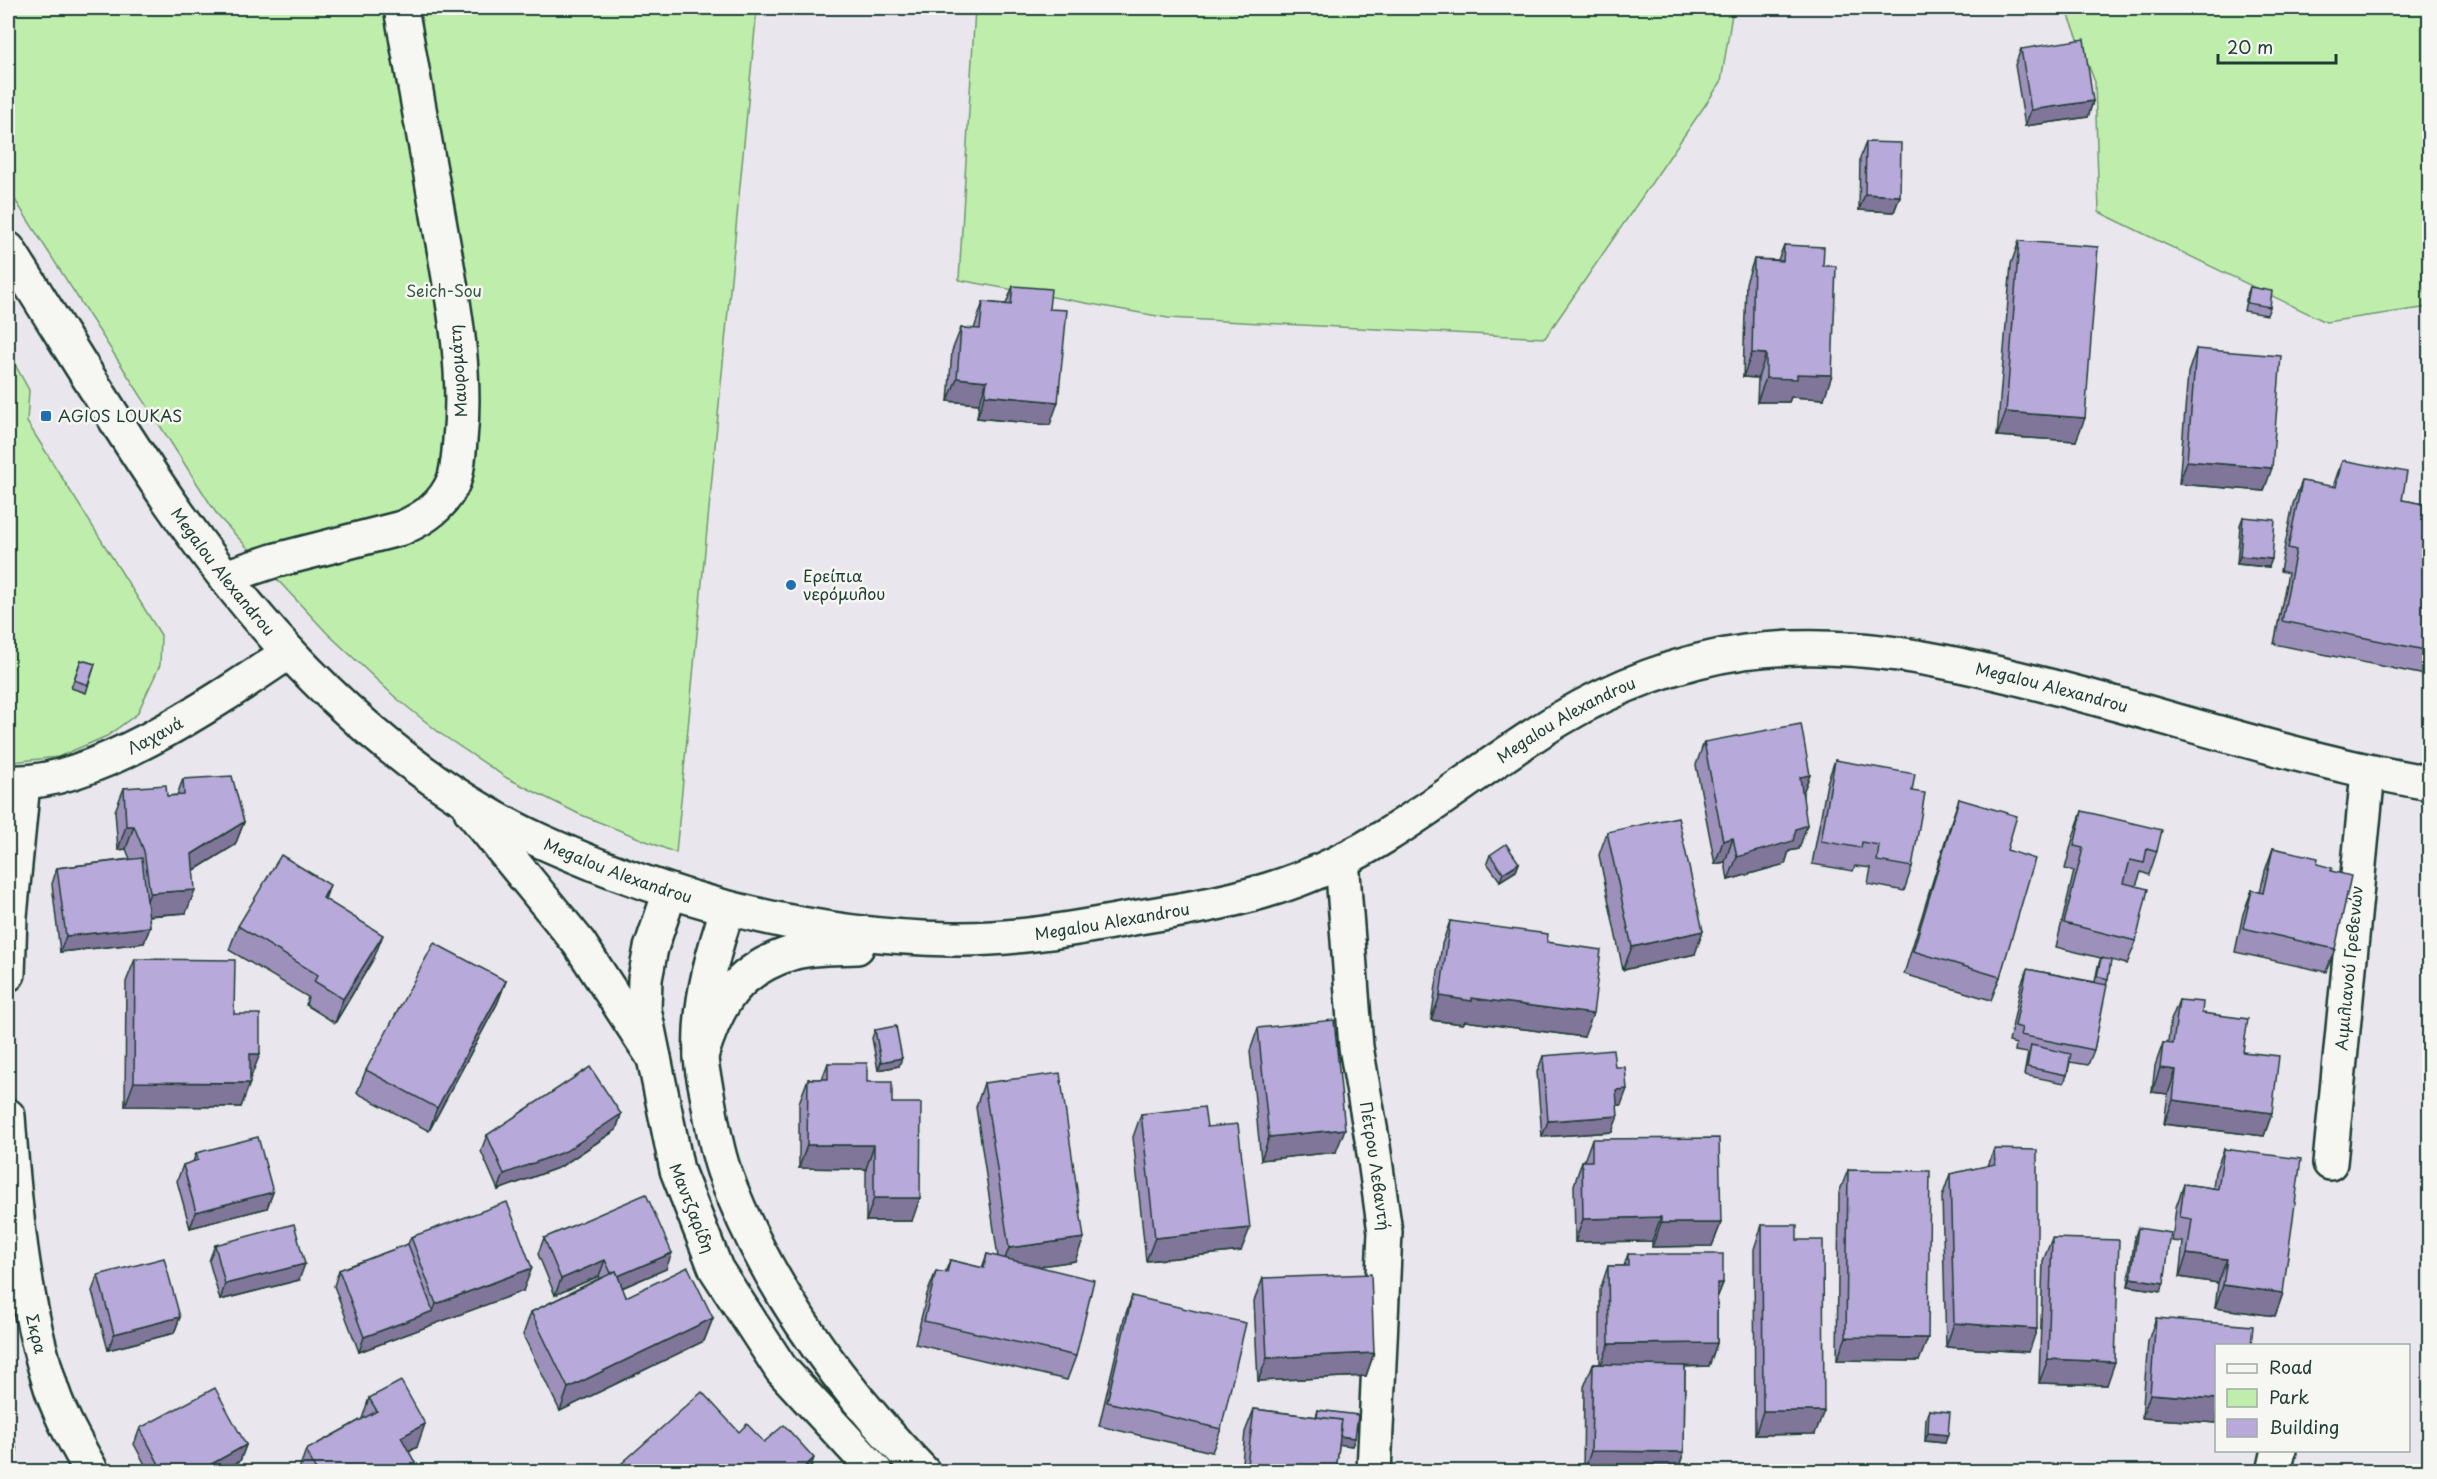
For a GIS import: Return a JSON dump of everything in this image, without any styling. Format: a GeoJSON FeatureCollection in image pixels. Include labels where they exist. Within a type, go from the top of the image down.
{"type":"FeatureCollection","features":[{"type":"Feature","properties":{"kind":"street","name":"Μαυρομάτη"},"geometry":{"type":"LineString","coordinates":[[225,577],[273,561],[402,528],[428,515],[438,506],[453,481],[461,430],[462,388],[459,348],[401,8]]}},
{"type":"Feature","properties":{"kind":"street","name":"Megalou Alexandrou"},"geometry":{"type":"LineString","coordinates":[[8,249],[174,509],[225,577],[289,652],[375,735],[417,768],[488,815],[559,849],[670,892],[728,908],[820,928],[955,939],[1039,933],[1187,909],[1270,890],[1307,877],[1389,834],[1532,736],[1583,706],[1641,681],[1693,663],[1745,652],[1776,649],[1869,649],[1961,664],[2071,691],[2368,772],[2430,783]]}},
{"type":"Feature","properties":{"kind":"street","name":"Λαχανά"},"geometry":{"type":"LineString","coordinates":[[15,783],[71,772],[129,748],[224,695],[289,652]]}},
{"type":"Feature","properties":{"kind":"street","name":"Αιμιλιανού Γρεβενών"},"geometry":{"type":"LineString","coordinates":[[2330,1163],[2368,772]]}},
{"type":"Feature","properties":{"kind":"street"},"geometry":{"type":"LineString","coordinates":[[8,974],[15,783]]}},
{"type":"Feature","properties":{"kind":"street"},"geometry":{"type":"LineString","coordinates":[[461,798],[579,944],[654,1058]]}},
{"type":"Feature","properties":{"kind":"street","name":"Πέτρου Λεβαντή"},"geometry":{"type":"LineString","coordinates":[[1342,860],[1356,1047],[1385,1232],[1374,1472]]}},
{"type":"Feature","properties":{"kind":"street","name":"Μαντζαρίδη"},"geometry":{"type":"LineString","coordinates":[[670,892],[656,930],[645,979],[644,1009],[677,1170],[716,1269],[781,1369],[876,1472]]}},
{"type":"Feature","properties":{"kind":"street"},"geometry":{"type":"LineString","coordinates":[[728,908],[711,966],[701,1027],[701,1056],[723,1169],[758,1251],[790,1305],[863,1404],[923,1472]]}},
{"type":"Feature","properties":{"kind":"street"},"geometry":{"type":"LineString","coordinates":[[701,1056],[711,1024],[723,1001],[741,980],[765,964],[793,952],[955,939]]}},
{"type":"Feature","properties":{"kind":"street","name":"Σκρα"},"geometry":{"type":"LineString","coordinates":[[8,1116],[16,1269],[34,1324],[48,1381],[92,1472]]}},
{"type":"Feature","properties":{"kind":"street"},"geometry":{"type":"LineString","coordinates":[[2274,1472],[2279,1452]]}},
{"type":"Feature","properties":{"kind":"green space","name":"Seich-Sou"},"geometry":{"type":"Polygon","coordinates":[[[8,8],[757,8],[676,853],[579,814],[507,778],[441,734],[395,697],[327,633],[218,516],[8,189],[8,8]]]}},
{"type":"Feature","properties":{"kind":"green space"},"geometry":{"type":"Polygon","coordinates":[[[975,8],[1733,8],[1721,82],[1545,338],[1168,318],[959,280],[975,8]]]}},
{"type":"Feature","properties":{"kind":"green space"},"geometry":{"type":"Polygon","coordinates":[[[2066,8],[2429,8],[2429,307],[2326,322],[2099,212],[2095,82],[2066,8]]]}},
{"type":"Feature","properties":{"kind":"green space"},"geometry":{"type":"Polygon","coordinates":[[[8,352],[29,390],[27,422],[161,635],[160,665],[137,714],[107,736],[58,757],[12,762],[8,762],[8,352]]]}},
{"type":"Feature","properties":{"kind":"building"},"geometry":{"type":"Polygon","coordinates":[[[2084,39],[2093,101],[2031,110],[2021,49],[2084,39]]]}},
{"type":"Feature","properties":{"kind":"building"},"geometry":{"type":"Polygon","coordinates":[[[1866,142],[1901,143],[1900,196],[1865,194],[1866,142]]]}},
{"type":"Feature","properties":{"kind":"building"},"geometry":{"type":"Polygon","coordinates":[[[2019,241],[2098,247],[2085,418],[2006,412],[2019,241]]]}},
{"type":"Feature","properties":{"kind":"building"},"geometry":{"type":"Polygon","coordinates":[[[1784,245],[1824,247],[1823,266],[1836,266],[1832,375],[1797,374],[1797,379],[1766,378],[1766,354],[1752,353],[1754,259],[1783,261],[1784,245]]]}},
{"type":"Feature","properties":{"kind":"building"},"geometry":{"type":"Polygon","coordinates":[[[1013,286],[1051,289],[1049,309],[1067,310],[1058,402],[985,395],[987,381],[957,378],[961,328],[980,329],[983,302],[1011,305],[1013,286]]]}},
{"type":"Feature","properties":{"kind":"building"},"geometry":{"type":"Polygon","coordinates":[[[2250,287],[2272,291],[2270,307],[2247,303],[2250,287]]]}},
{"type":"Feature","properties":{"kind":"building"},"geometry":{"type":"Polygon","coordinates":[[[2196,349],[2281,356],[2272,468],[2187,461],[2196,349]]]}},
{"type":"Feature","properties":{"kind":"building"},"geometry":{"type":"Polygon","coordinates":[[[2342,460],[2407,472],[2402,500],[2430,505],[2430,651],[2282,621],[2296,550],[2288,548],[2302,481],[2336,487],[2342,460]]]}},
{"type":"Feature","properties":{"kind":"building"},"geometry":{"type":"Polygon","coordinates":[[[2243,517],[2275,520],[2272,559],[2240,556],[2243,517]]]}},
{"type":"Feature","properties":{"kind":"building"},"geometry":{"type":"Polygon","coordinates":[[[81,660],[95,664],[88,685],[74,680],[81,660]]]}},
{"type":"Feature","properties":{"kind":"building"},"geometry":{"type":"Polygon","coordinates":[[[1801,724],[1810,775],[1800,777],[1807,825],[1796,829],[1793,841],[1737,857],[1733,838],[1723,841],[1704,742],[1801,724]]]}},
{"type":"Feature","properties":{"kind":"building"},"geometry":{"type":"Polygon","coordinates":[[[1835,760],[1915,774],[1912,791],[1925,793],[1912,867],[1877,861],[1879,845],[1862,842],[1861,848],[1821,841],[1835,760]]]}},
{"type":"Feature","properties":{"kind":"building"},"geometry":{"type":"Polygon","coordinates":[[[232,776],[244,822],[192,854],[195,890],[150,893],[144,851],[134,826],[126,826],[124,788],[166,785],[167,796],[184,795],[183,779],[232,776]]]}},
{"type":"Feature","properties":{"kind":"building"},"geometry":{"type":"Polygon","coordinates":[[[1959,799],[2017,816],[2007,850],[2035,859],[2000,977],[1913,951],[1959,799]]]}},
{"type":"Feature","properties":{"kind":"building"},"geometry":{"type":"Polygon","coordinates":[[[2082,811],[2162,830],[2157,851],[2147,848],[2144,863],[2130,860],[2124,883],[2148,889],[2136,941],[2064,923],[2083,848],[2074,846],[2082,811]]]}},
{"type":"Feature","properties":{"kind":"building"},"geometry":{"type":"Polygon","coordinates":[[[1678,817],[1703,931],[1632,947],[1607,832],[1678,817]]]}},
{"type":"Feature","properties":{"kind":"building"},"geometry":{"type":"Polygon","coordinates":[[[1506,844],[1519,863],[1503,873],[1490,855],[1506,844]]]}},
{"type":"Feature","properties":{"kind":"building"},"geometry":{"type":"Polygon","coordinates":[[[2273,848],[2318,858],[2317,864],[2332,868],[2331,871],[2351,876],[2335,949],[2243,928],[2252,890],[2263,893],[2273,848]]]}},
{"type":"Feature","properties":{"kind":"building"},"geometry":{"type":"Polygon","coordinates":[[[281,855],[330,885],[323,898],[383,935],[343,999],[314,981],[318,975],[238,926],[281,855]]]}},
{"type":"Feature","properties":{"kind":"building"},"geometry":{"type":"Polygon","coordinates":[[[142,858],[150,927],[66,936],[57,868],[142,858]]]}},
{"type":"Feature","properties":{"kind":"building"},"geometry":{"type":"Polygon","coordinates":[[[1450,921],[1548,934],[1547,942],[1601,950],[1593,1014],[1440,996],[1450,921]]]}},
{"type":"Feature","properties":{"kind":"building"},"geometry":{"type":"Polygon","coordinates":[[[434,943],[506,981],[437,1108],[366,1070],[434,943]]]}},
{"type":"Feature","properties":{"kind":"building"},"geometry":{"type":"Polygon","coordinates":[[[2101,958],[2111,960],[2108,979],[2097,976],[2101,958]]]}},
{"type":"Feature","properties":{"kind":"building"},"geometry":{"type":"Polygon","coordinates":[[[135,959],[235,960],[234,1014],[260,1014],[260,1054],[250,1054],[250,1083],[134,1082],[135,959]]]}},
{"type":"Feature","properties":{"kind":"building"},"geometry":{"type":"Polygon","coordinates":[[[2027,969],[2107,985],[2094,1050],[2020,1035],[2022,1028],[2015,1026],[2027,969]]]}},
{"type":"Feature","properties":{"kind":"building"},"geometry":{"type":"Polygon","coordinates":[[[2179,1000],[2203,1002],[2202,1013],[2248,1019],[2243,1052],[2279,1056],[2272,1113],[2173,1100],[2176,1070],[2160,1068],[2163,1043],[2173,1044],[2179,1000]]]}},
{"type":"Feature","properties":{"kind":"building"},"geometry":{"type":"Polygon","coordinates":[[[1334,1020],[1345,1129],[1269,1137],[1258,1028],[1334,1020]]]}},
{"type":"Feature","properties":{"kind":"building"},"geometry":{"type":"Polygon","coordinates":[[[896,1026],[902,1058],[881,1062],[875,1030],[896,1026]]]}},
{"type":"Feature","properties":{"kind":"building"},"geometry":{"type":"Polygon","coordinates":[[[2031,1045],[2071,1054],[2067,1075],[2027,1067],[2031,1045]]]}},
{"type":"Feature","properties":{"kind":"building"},"geometry":{"type":"Polygon","coordinates":[[[1613,1050],[1615,1067],[1625,1067],[1627,1089],[1616,1090],[1618,1116],[1548,1121],[1543,1056],[1613,1050]]]}},
{"type":"Feature","properties":{"kind":"building"},"geometry":{"type":"Polygon","coordinates":[[[828,1063],[867,1063],[867,1082],[892,1082],[892,1103],[921,1103],[920,1198],[874,1198],[874,1145],[807,1145],[808,1079],[828,1079],[828,1063]]]}},
{"type":"Feature","properties":{"kind":"building"},"geometry":{"type":"Polygon","coordinates":[[[590,1067],[621,1114],[566,1151],[504,1174],[487,1135],[590,1067]]]}},
{"type":"Feature","properties":{"kind":"building"},"geometry":{"type":"Polygon","coordinates":[[[1060,1073],[1084,1238],[1009,1248],[984,1083],[1060,1073]]]}},
{"type":"Feature","properties":{"kind":"building"},"geometry":{"type":"Polygon","coordinates":[[[1204,1107],[1207,1127],[1238,1124],[1250,1228],[1155,1238],[1141,1114],[1204,1107]]]}},
{"type":"Feature","properties":{"kind":"building"},"geometry":{"type":"Polygon","coordinates":[[[258,1137],[273,1192],[196,1212],[183,1165],[198,1160],[196,1153],[258,1137]]]}},
{"type":"Feature","properties":{"kind":"building"},"geometry":{"type":"Polygon","coordinates":[[[1719,1138],[1721,1223],[1661,1223],[1661,1217],[1583,1219],[1582,1161],[1592,1161],[1592,1139],[1719,1138]]]}},
{"type":"Feature","properties":{"kind":"building"},"geometry":{"type":"Polygon","coordinates":[[[1994,1149],[2037,1150],[2037,1329],[1954,1323],[1950,1174],[1995,1164],[1994,1149]]]}},
{"type":"Feature","properties":{"kind":"building"},"geometry":{"type":"Polygon","coordinates":[[[2224,1149],[2301,1159],[2283,1293],[2223,1285],[2227,1259],[2187,1254],[2192,1219],[2180,1217],[2184,1184],[2218,1189],[2224,1149]]]}},
{"type":"Feature","properties":{"kind":"building"},"geometry":{"type":"Polygon","coordinates":[[[1848,1170],[1930,1171],[1928,1338],[1846,1337],[1848,1170]]]}},
{"type":"Feature","properties":{"kind":"building"},"geometry":{"type":"Polygon","coordinates":[[[646,1194],[672,1253],[618,1276],[616,1271],[611,1273],[605,1260],[561,1279],[544,1238],[646,1194]]]}},
{"type":"Feature","properties":{"kind":"building"},"geometry":{"type":"Polygon","coordinates":[[[507,1202],[532,1268],[436,1304],[411,1237],[507,1202]]]}},
{"type":"Feature","properties":{"kind":"building"},"geometry":{"type":"Polygon","coordinates":[[[294,1224],[305,1264],[225,1284],[215,1245],[294,1224]]]}},
{"type":"Feature","properties":{"kind":"building"},"geometry":{"type":"Polygon","coordinates":[[[1762,1225],[1797,1225],[1797,1240],[1823,1240],[1824,1411],[1763,1411],[1762,1225]]]}},
{"type":"Feature","properties":{"kind":"building"},"geometry":{"type":"Polygon","coordinates":[[[2138,1228],[2171,1233],[2164,1283],[2131,1278],[2138,1228]]]}},
{"type":"Feature","properties":{"kind":"building"},"geometry":{"type":"Polygon","coordinates":[[[2052,1238],[2119,1240],[2115,1362],[2048,1359],[2052,1238]]]}},
{"type":"Feature","properties":{"kind":"building"},"geometry":{"type":"Polygon","coordinates":[[[408,1244],[433,1311],[364,1337],[339,1270],[408,1244]]]}},
{"type":"Feature","properties":{"kind":"building"},"geometry":{"type":"Polygon","coordinates":[[[987,1254],[1094,1280],[1076,1356],[924,1321],[936,1271],[947,1273],[950,1260],[984,1268],[987,1254]]]}},
{"type":"Feature","properties":{"kind":"building"},"geometry":{"type":"Polygon","coordinates":[[[1628,1254],[1723,1254],[1723,1283],[1717,1283],[1717,1343],[1609,1344],[1608,1266],[1628,1266],[1628,1254]]]}},
{"type":"Feature","properties":{"kind":"building"},"geometry":{"type":"Polygon","coordinates":[[[164,1258],[180,1317],[114,1334],[98,1275],[164,1258]]]}},
{"type":"Feature","properties":{"kind":"building"},"geometry":{"type":"Polygon","coordinates":[[[688,1267],[713,1318],[568,1388],[531,1312],[616,1271],[626,1297],[688,1267]]]}},
{"type":"Feature","properties":{"kind":"building"},"geometry":{"type":"Polygon","coordinates":[[[1371,1274],[1374,1353],[1267,1358],[1263,1278],[1371,1274]]]}},
{"type":"Feature","properties":{"kind":"building"},"geometry":{"type":"Polygon","coordinates":[[[1132,1296],[1246,1323],[1221,1429],[1107,1402],[1132,1296]]]}},
{"type":"Feature","properties":{"kind":"building"},"geometry":{"type":"Polygon","coordinates":[[[2156,1318],[2253,1326],[2251,1344],[2215,1344],[2215,1399],[2150,1394],[2156,1318]]]}},
{"type":"Feature","properties":{"kind":"building"},"geometry":{"type":"Polygon","coordinates":[[[1593,1364],[1685,1366],[1684,1452],[1591,1451],[1593,1364]]]}},
{"type":"Feature","properties":{"kind":"building"},"geometry":{"type":"Polygon","coordinates":[[[401,1381],[425,1424],[401,1437],[420,1472],[317,1472],[306,1450],[377,1411],[369,1398],[401,1381]]]}},
{"type":"Feature","properties":{"kind":"building"},"geometry":{"type":"Polygon","coordinates":[[[215,1388],[246,1445],[197,1472],[163,1472],[140,1428],[215,1388]]]}},
{"type":"Feature","properties":{"kind":"building"},"geometry":{"type":"Polygon","coordinates":[[[702,1392],[739,1432],[747,1424],[764,1442],[784,1425],[814,1458],[799,1472],[612,1472],[702,1392]]]}},
{"type":"Feature","properties":{"kind":"building"},"geometry":{"type":"Polygon","coordinates":[[[1254,1409],[1342,1420],[1336,1472],[1246,1472],[1254,1409]]]}},
{"type":"Feature","properties":{"kind":"building"},"geometry":{"type":"Polygon","coordinates":[[[1318,1410],[1358,1415],[1355,1438],[1340,1436],[1342,1420],[1317,1417],[1318,1410]]]}},
{"type":"Feature","properties":{"kind":"building"},"geometry":{"type":"Polygon","coordinates":[[[1929,1410],[1950,1412],[1948,1435],[1928,1433],[1929,1410]]]}},
{"type":"Feature","properties":{"kind":"building"},"geometry":{"type":"Polygon","coordinates":[[[8,1414],[17,1451],[8,1454],[8,1414]]]}},
{"type":"Feature","properties":{"kind":"place","name":"AGIOS LOUKAS"},"geometry":{"type":"Point","coordinates":[46,416]}},
{"type":"Feature","properties":{"kind":"place","name":"Ερείπια νερόμυλου"},"geometry":{"type":"Point","coordinates":[791,585]}}]}
